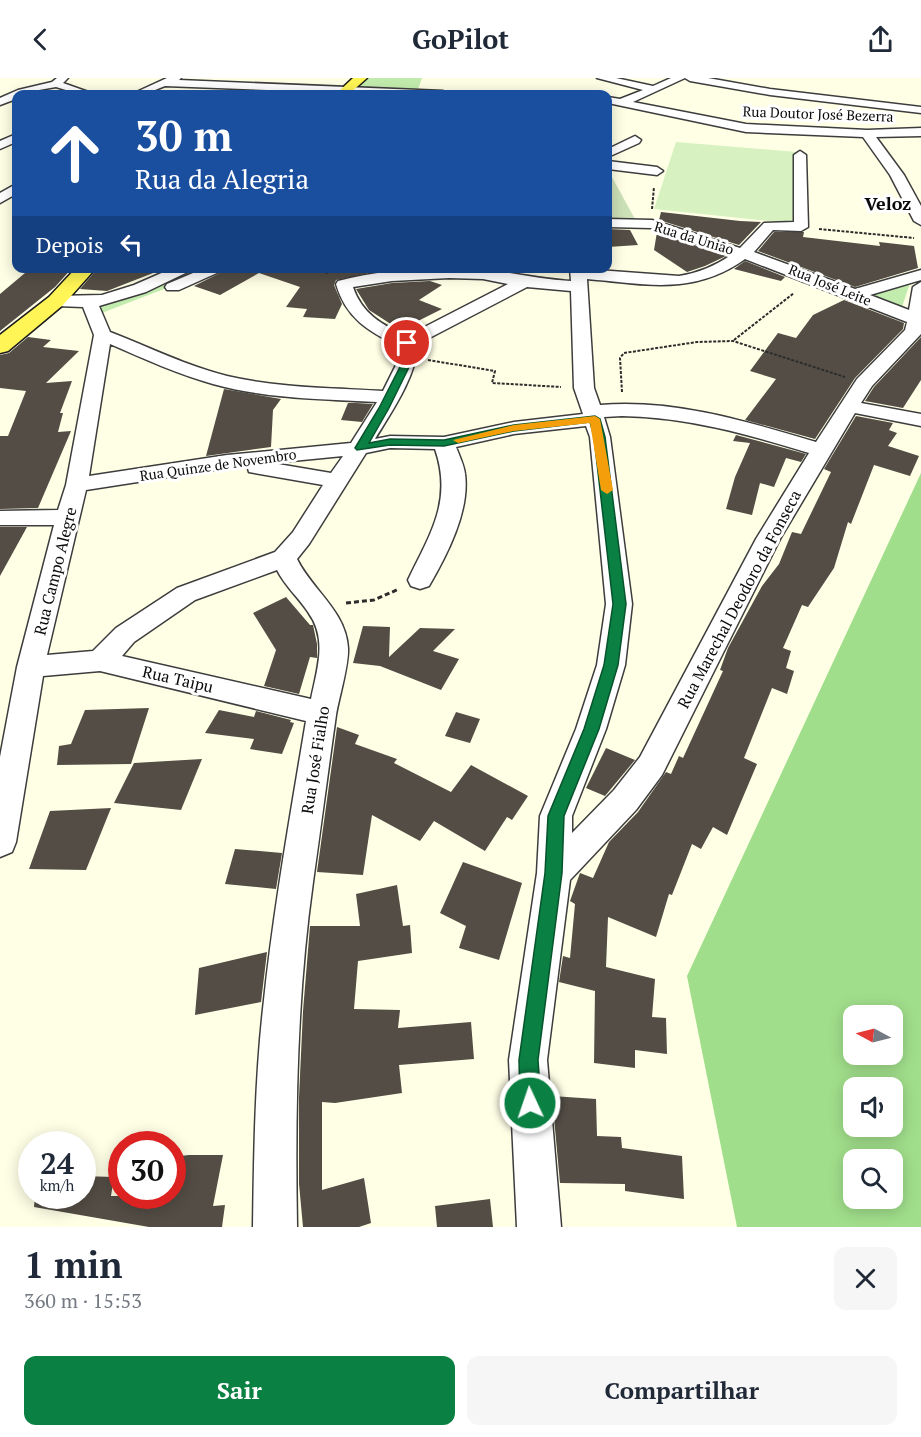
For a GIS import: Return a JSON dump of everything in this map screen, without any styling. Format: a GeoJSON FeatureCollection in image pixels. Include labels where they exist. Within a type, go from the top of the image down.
{"type":"FeatureCollection","features":[{"type":"Feature","properties":{"kind":"main road"},"geometry":{"type":"LineString","coordinates":[[347,90],[361,78]]}},
{"type":"Feature","properties":{"kind":"main road"},"geometry":{"type":"LineString","coordinates":[[0,346],[56,301],[82,273]]}},
{"type":"Feature","properties":{"kind":"street"},"geometry":{"type":"LineString","coordinates":[[147,90],[176,78]]}},
{"type":"Feature","properties":{"kind":"street"},"geometry":{"type":"LineString","coordinates":[[602,78],[653,89]]}},
{"type":"Feature","properties":{"kind":"street"},"geometry":{"type":"LineString","coordinates":[[612,98],[660,78]]}},
{"type":"Feature","properties":{"kind":"street"},"geometry":{"type":"LineString","coordinates":[[623,102],[680,78]]}},
{"type":"Feature","properties":{"kind":"street"},"geometry":{"type":"LineString","coordinates":[[690,78],[829,94],[918,110],[920,132]]}},
{"type":"Feature","properties":{"kind":"street"},"geometry":{"type":"LineString","coordinates":[[29,90],[59,81],[80,90]]}},
{"type":"Feature","properties":{"kind":"street"},"geometry":{"type":"LineString","coordinates":[[165,83],[327,90]]}},
{"type":"Feature","properties":{"kind":"street"},"geometry":{"type":"LineString","coordinates":[[314,90],[318,89]]}},
{"type":"Feature","properties":{"kind":"street","name":"Rua Doutor José Bezerra"},"geometry":{"type":"LineString","coordinates":[[612,101],[746,128],[867,134],[920,132]]}},
{"type":"Feature","properties":{"kind":"street"},"geometry":{"type":"LineString","coordinates":[[867,134],[888,160],[910,195],[921,221]]}},
{"type":"Feature","properties":{"kind":"street"},"geometry":{"type":"LineString","coordinates":[[612,151],[635,140]]}},
{"type":"Feature","properties":{"kind":"street"},"geometry":{"type":"LineString","coordinates":[[433,273],[483,274],[524,282],[579,276],[679,281],[704,276],[744,253],[754,245],[769,226],[777,224],[801,227],[800,155]]}},
{"type":"Feature","properties":{"kind":"street"},"geometry":{"type":"LineString","coordinates":[[612,165],[657,171]]}},
{"type":"Feature","properties":{"kind":"street","name":"Rua da União"},"geometry":{"type":"LineString","coordinates":[[612,223],[652,224],[744,253]]}},
{"type":"Feature","properties":{"kind":"street","name":"Rua José Leite"},"geometry":{"type":"LineString","coordinates":[[744,253],[812,278],[916,327]]}},
{"type":"Feature","properties":{"kind":"street"},"geometry":{"type":"LineString","coordinates":[[95,318],[128,293],[176,273]]}},
{"type":"Feature","properties":{"kind":"street"},"geometry":{"type":"LineString","coordinates":[[95,318],[208,273]]}},
{"type":"Feature","properties":{"kind":"street"},"geometry":{"type":"LineString","coordinates":[[391,273],[344,285],[363,320],[408,350]]}},
{"type":"Feature","properties":{"kind":"street"},"geometry":{"type":"LineString","coordinates":[[853,296],[921,274]]}},
{"type":"Feature","properties":{"kind":"street"},"geometry":{"type":"LineString","coordinates":[[539,1227],[528,1060],[554,873],[556,816],[591,729],[611,665],[619,604],[600,437],[584,388],[579,276]]}},
{"type":"Feature","properties":{"kind":"street"},"geometry":{"type":"LineString","coordinates":[[100,661],[125,635],[186,594],[284,558],[301,538],[337,480],[361,448],[389,397],[408,350],[524,282]]}},
{"type":"Feature","properties":{"kind":"street"},"geometry":{"type":"LineString","coordinates":[[916,327],[921,287]]}},
{"type":"Feature","properties":{"kind":"street"},"geometry":{"type":"LineString","coordinates":[[56,301],[95,318],[205,376],[272,390],[389,397]]}},
{"type":"Feature","properties":{"kind":"street","name":"Rua Campo Alegre"},"geometry":{"type":"LineString","coordinates":[[0,842],[31,666],[67,517],[77,485],[95,318]]}},
{"type":"Feature","properties":{"kind":"street","name":"Rua Marechal Deodoro da Fonseca"},"geometry":{"type":"LineString","coordinates":[[554,873],[625,800],[651,766],[768,539],[821,450],[864,383],[916,327]]}},
{"type":"Feature","properties":{"kind":"street"},"geometry":{"type":"LineString","coordinates":[[848,406],[921,420]]}},
{"type":"Feature","properties":{"kind":"street","name":"Rua Quinze de Novembro"},"geometry":{"type":"LineString","coordinates":[[77,485],[227,461],[361,448],[390,442],[444,443],[514,428],[593,416],[623,408],[671,410],[709,417],[821,450]]}},
{"type":"Feature","properties":{"kind":"street"},"geometry":{"type":"LineString","coordinates":[[420,580],[442,534],[451,504],[454,475],[444,443]]}},
{"type":"Feature","properties":{"kind":"street"},"geometry":{"type":"LineString","coordinates":[[227,461],[337,480]]}},
{"type":"Feature","properties":{"kind":"street"},"geometry":{"type":"LineString","coordinates":[[0,518],[67,517]]}},
{"type":"Feature","properties":{"kind":"street","name":"Rua José Fialho"},"geometry":{"type":"LineString","coordinates":[[275,1227],[275,1114],[280,1011],[293,901],[322,713],[335,649],[330,627],[318,606],[294,579],[284,558]]}},
{"type":"Feature","properties":{"kind":"street","name":"Rua Taipu"},"geometry":{"type":"LineString","coordinates":[[31,666],[100,661],[322,713]]}},
{"type":"Feature","properties":{"kind":"path"},"geometry":{"type":"LineString","coordinates":[[652,224],[652,197],[657,171]]}},
{"type":"Feature","properties":{"kind":"path"},"geometry":{"type":"LineString","coordinates":[[801,227],[921,239]]}},
{"type":"Feature","properties":{"kind":"path"},"geometry":{"type":"LineString","coordinates":[[734,341],[812,278]]}},
{"type":"Feature","properties":{"kind":"path"},"geometry":{"type":"LineString","coordinates":[[623,408],[620,358],[624,352],[697,342],[734,341],[864,383]]}},
{"type":"Feature","properties":{"kind":"path"},"geometry":{"type":"LineString","coordinates":[[408,350],[495,371],[492,383],[584,388]]}},
{"type":"Feature","properties":{"kind":"path"},"geometry":{"type":"LineString","coordinates":[[318,606],[374,600],[420,580]]}},
{"type":"Feature","properties":{"kind":"green space"},"geometry":{"type":"Polygon","coordinates":[[[363,78],[422,78],[418,90],[353,88],[363,78]]]}},
{"type":"Feature","properties":{"kind":"green space"},"geometry":{"type":"Polygon","coordinates":[[[676,142],[797,152],[799,224],[654,209],[676,142]]]}},
{"type":"Feature","properties":{"kind":"green space"},"geometry":{"type":"Polygon","coordinates":[[[612,177],[635,219],[612,219],[612,177]]]}},
{"type":"Feature","properties":{"kind":"green space"},"geometry":{"type":"Polygon","coordinates":[[[172,273],[206,273],[94,316],[93,301],[172,273]]]}},
{"type":"Feature","properties":{"kind":"green space"},"geometry":{"type":"Polygon","coordinates":[[[912,277],[901,310],[865,296],[912,277]]]}},
{"type":"Feature","properties":{"kind":"green space"},"geometry":{"type":"Polygon","coordinates":[[[921,473],[921,1227],[737,1227],[687,976],[921,473]]]}},
{"type":"Feature","properties":{"kind":"building"},"geometry":{"type":"Polygon","coordinates":[[[661,212],[761,222],[739,245],[659,220],[661,212]]]}},
{"type":"Feature","properties":{"kind":"building"},"geometry":{"type":"Polygon","coordinates":[[[612,229],[630,230],[638,245],[612,247],[612,229]]]}},
{"type":"Feature","properties":{"kind":"building"},"geometry":{"type":"Polygon","coordinates":[[[657,232],[726,256],[687,272],[654,250],[657,232]]]}},
{"type":"Feature","properties":{"kind":"building"},"geometry":{"type":"Polygon","coordinates":[[[774,232],[804,232],[803,237],[880,246],[879,242],[914,246],[918,268],[855,287],[758,251],[774,232]]]}},
{"type":"Feature","properties":{"kind":"building"},"geometry":{"type":"Polygon","coordinates":[[[745,261],[785,277],[781,281],[734,269],[745,261]]]}},
{"type":"Feature","properties":{"kind":"building"},"geometry":{"type":"Polygon","coordinates":[[[25,273],[68,273],[55,287],[0,331],[0,294],[25,273]]]}},
{"type":"Feature","properties":{"kind":"building"},"geometry":{"type":"Polygon","coordinates":[[[94,273],[153,273],[107,291],[80,289],[94,273]]]}},
{"type":"Feature","properties":{"kind":"building"},"geometry":{"type":"Polygon","coordinates":[[[220,273],[259,273],[220,295],[194,286],[220,273]]]}},
{"type":"Feature","properties":{"kind":"building"},"geometry":{"type":"Polygon","coordinates":[[[259,273],[370,273],[336,280],[334,285],[342,304],[335,319],[303,317],[307,309],[286,307],[300,287],[259,273]]]}},
{"type":"Feature","properties":{"kind":"building"},"geometry":{"type":"Polygon","coordinates":[[[430,281],[442,285],[419,300],[442,309],[400,330],[369,310],[356,289],[392,283],[430,281]]]}},
{"type":"Feature","properties":{"kind":"building"},"geometry":{"type":"Polygon","coordinates":[[[844,300],[904,323],[903,329],[855,378],[815,439],[745,420],[776,379],[750,371],[778,333],[796,338],[813,315],[844,300]]]}},
{"type":"Feature","properties":{"kind":"building"},"geometry":{"type":"Polygon","coordinates":[[[28,337],[51,340],[43,347],[79,351],[46,383],[72,381],[60,413],[63,413],[58,432],[71,431],[38,508],[0,509],[0,436],[8,436],[26,391],[0,388],[0,355],[9,353],[28,337]]]}},
{"type":"Feature","properties":{"kind":"building"},"geometry":{"type":"Polygon","coordinates":[[[921,337],[921,380],[903,408],[865,401],[874,387],[921,337]]]}},
{"type":"Feature","properties":{"kind":"building"},"geometry":{"type":"Polygon","coordinates":[[[224,389],[281,399],[273,410],[271,447],[206,456],[224,389]]]}},
{"type":"Feature","properties":{"kind":"building"},"geometry":{"type":"Polygon","coordinates":[[[348,403],[373,404],[362,422],[341,420],[348,403]]]}},
{"type":"Feature","properties":{"kind":"building"},"geometry":{"type":"Polygon","coordinates":[[[856,416],[893,423],[889,430],[897,433],[888,446],[919,456],[910,476],[874,465],[851,524],[848,522],[834,568],[808,607],[802,605],[783,648],[791,651],[786,668],[794,671],[787,694],[772,688],[744,758],[757,764],[727,835],[713,827],[701,849],[692,844],[672,895],[669,894],[656,937],[608,917],[606,967],[655,979],[652,1017],[666,1018],[667,1054],[635,1050],[635,1068],[594,1063],[595,991],[559,982],[563,956],[570,958],[575,904],[570,901],[580,873],[593,878],[609,842],[638,812],[666,772],[671,774],[679,756],[683,758],[723,671],[720,670],[728,648],[762,586],[779,564],[792,532],[801,534],[831,472],[824,469],[856,416]]]}},
{"type":"Feature","properties":{"kind":"building"},"geometry":{"type":"Polygon","coordinates":[[[736,435],[806,454],[801,462],[786,458],[774,487],[760,483],[752,515],[726,509],[735,477],[750,443],[733,441],[736,435]]]}},
{"type":"Feature","properties":{"kind":"building"},"geometry":{"type":"Polygon","coordinates":[[[0,527],[27,527],[0,576],[0,527]]]}},
{"type":"Feature","properties":{"kind":"building"},"geometry":{"type":"Polygon","coordinates":[[[286,597],[310,625],[313,625],[317,644],[317,658],[310,657],[299,694],[264,686],[276,650],[253,613],[286,597]]]}},
{"type":"Feature","properties":{"kind":"building"},"geometry":{"type":"Polygon","coordinates":[[[363,626],[390,627],[389,657],[420,628],[455,629],[433,651],[459,659],[441,690],[380,666],[353,663],[363,626]]]}},
{"type":"Feature","properties":{"kind":"building"},"geometry":{"type":"Polygon","coordinates":[[[149,708],[131,764],[57,765],[59,746],[71,744],[85,710],[149,708]]]}},
{"type":"Feature","properties":{"kind":"building"},"geometry":{"type":"Polygon","coordinates":[[[219,710],[254,717],[256,711],[291,720],[290,722],[294,723],[282,754],[250,749],[254,739],[205,733],[219,710]]]}},
{"type":"Feature","properties":{"kind":"building"},"geometry":{"type":"Polygon","coordinates":[[[456,712],[480,719],[470,743],[445,736],[456,712]]]}},
{"type":"Feature","properties":{"kind":"building"},"geometry":{"type":"Polygon","coordinates":[[[337,727],[359,735],[355,744],[397,759],[394,763],[451,792],[471,765],[528,796],[512,820],[507,817],[485,851],[434,821],[420,841],[372,815],[363,875],[317,872],[337,727]]]}},
{"type":"Feature","properties":{"kind":"building"},"geometry":{"type":"Polygon","coordinates":[[[606,748],[635,760],[605,796],[586,788],[606,748]]]}},
{"type":"Feature","properties":{"kind":"building"},"geometry":{"type":"Polygon","coordinates":[[[202,759],[181,810],[114,803],[134,763],[202,759]]]}},
{"type":"Feature","properties":{"kind":"building"},"geometry":{"type":"Polygon","coordinates":[[[111,808],[86,870],[29,869],[50,811],[111,808]]]}},
{"type":"Feature","properties":{"kind":"building"},"geometry":{"type":"Polygon","coordinates":[[[235,849],[282,853],[276,889],[225,884],[235,849]]]}},
{"type":"Feature","properties":{"kind":"building"},"geometry":{"type":"Polygon","coordinates":[[[463,862],[522,883],[499,960],[459,948],[466,926],[440,913],[463,862]]]}},
{"type":"Feature","properties":{"kind":"building"},"geometry":{"type":"Polygon","coordinates":[[[397,885],[403,926],[410,925],[412,953],[358,961],[354,1009],[400,1010],[398,1028],[471,1022],[474,1059],[399,1065],[402,1093],[335,1103],[322,1102],[322,1190],[364,1178],[371,1223],[359,1227],[303,1227],[299,1184],[299,1097],[310,926],[360,926],[356,894],[397,885]]]}},
{"type":"Feature","properties":{"kind":"building"},"geometry":{"type":"Polygon","coordinates":[[[267,952],[261,1002],[195,1015],[199,968],[267,952]]]}},
{"type":"Feature","properties":{"kind":"building"},"geometry":{"type":"Polygon","coordinates":[[[552,1096],[596,1099],[597,1136],[621,1137],[622,1148],[682,1156],[684,1199],[625,1191],[625,1184],[560,1183],[552,1096]]]}},
{"type":"Feature","properties":{"kind":"building"},"geometry":{"type":"Polygon","coordinates":[[[186,1155],[223,1155],[213,1206],[225,1205],[222,1227],[149,1227],[46,1209],[96,1209],[96,1176],[108,1177],[108,1209],[186,1209],[186,1155]]]}},
{"type":"Feature","properties":{"kind":"building"},"geometry":{"type":"Polygon","coordinates":[[[490,1199],[493,1227],[437,1227],[435,1206],[490,1199]]]}},
{"type":"Feature","properties":{"kind":"slow traffic"},"geometry":{"type":"LineString","coordinates":[[458,440],[514,428],[595,419],[600,437],[607,490]]}},
{"type":"Feature","properties":{"kind":"district","name":"Veloz"},"geometry":{"type":"Point","coordinates":[888,204]}},
{"type":"Feature","properties":{"kind":"route"},"geometry":{"type":"LineString","coordinates":[[407,343],[410,357],[361,448],[390,442],[444,443],[514,428],[595,419],[600,437],[619,604],[611,665],[591,729],[556,816],[554,873],[528,1060],[530,1103]]}}]}
